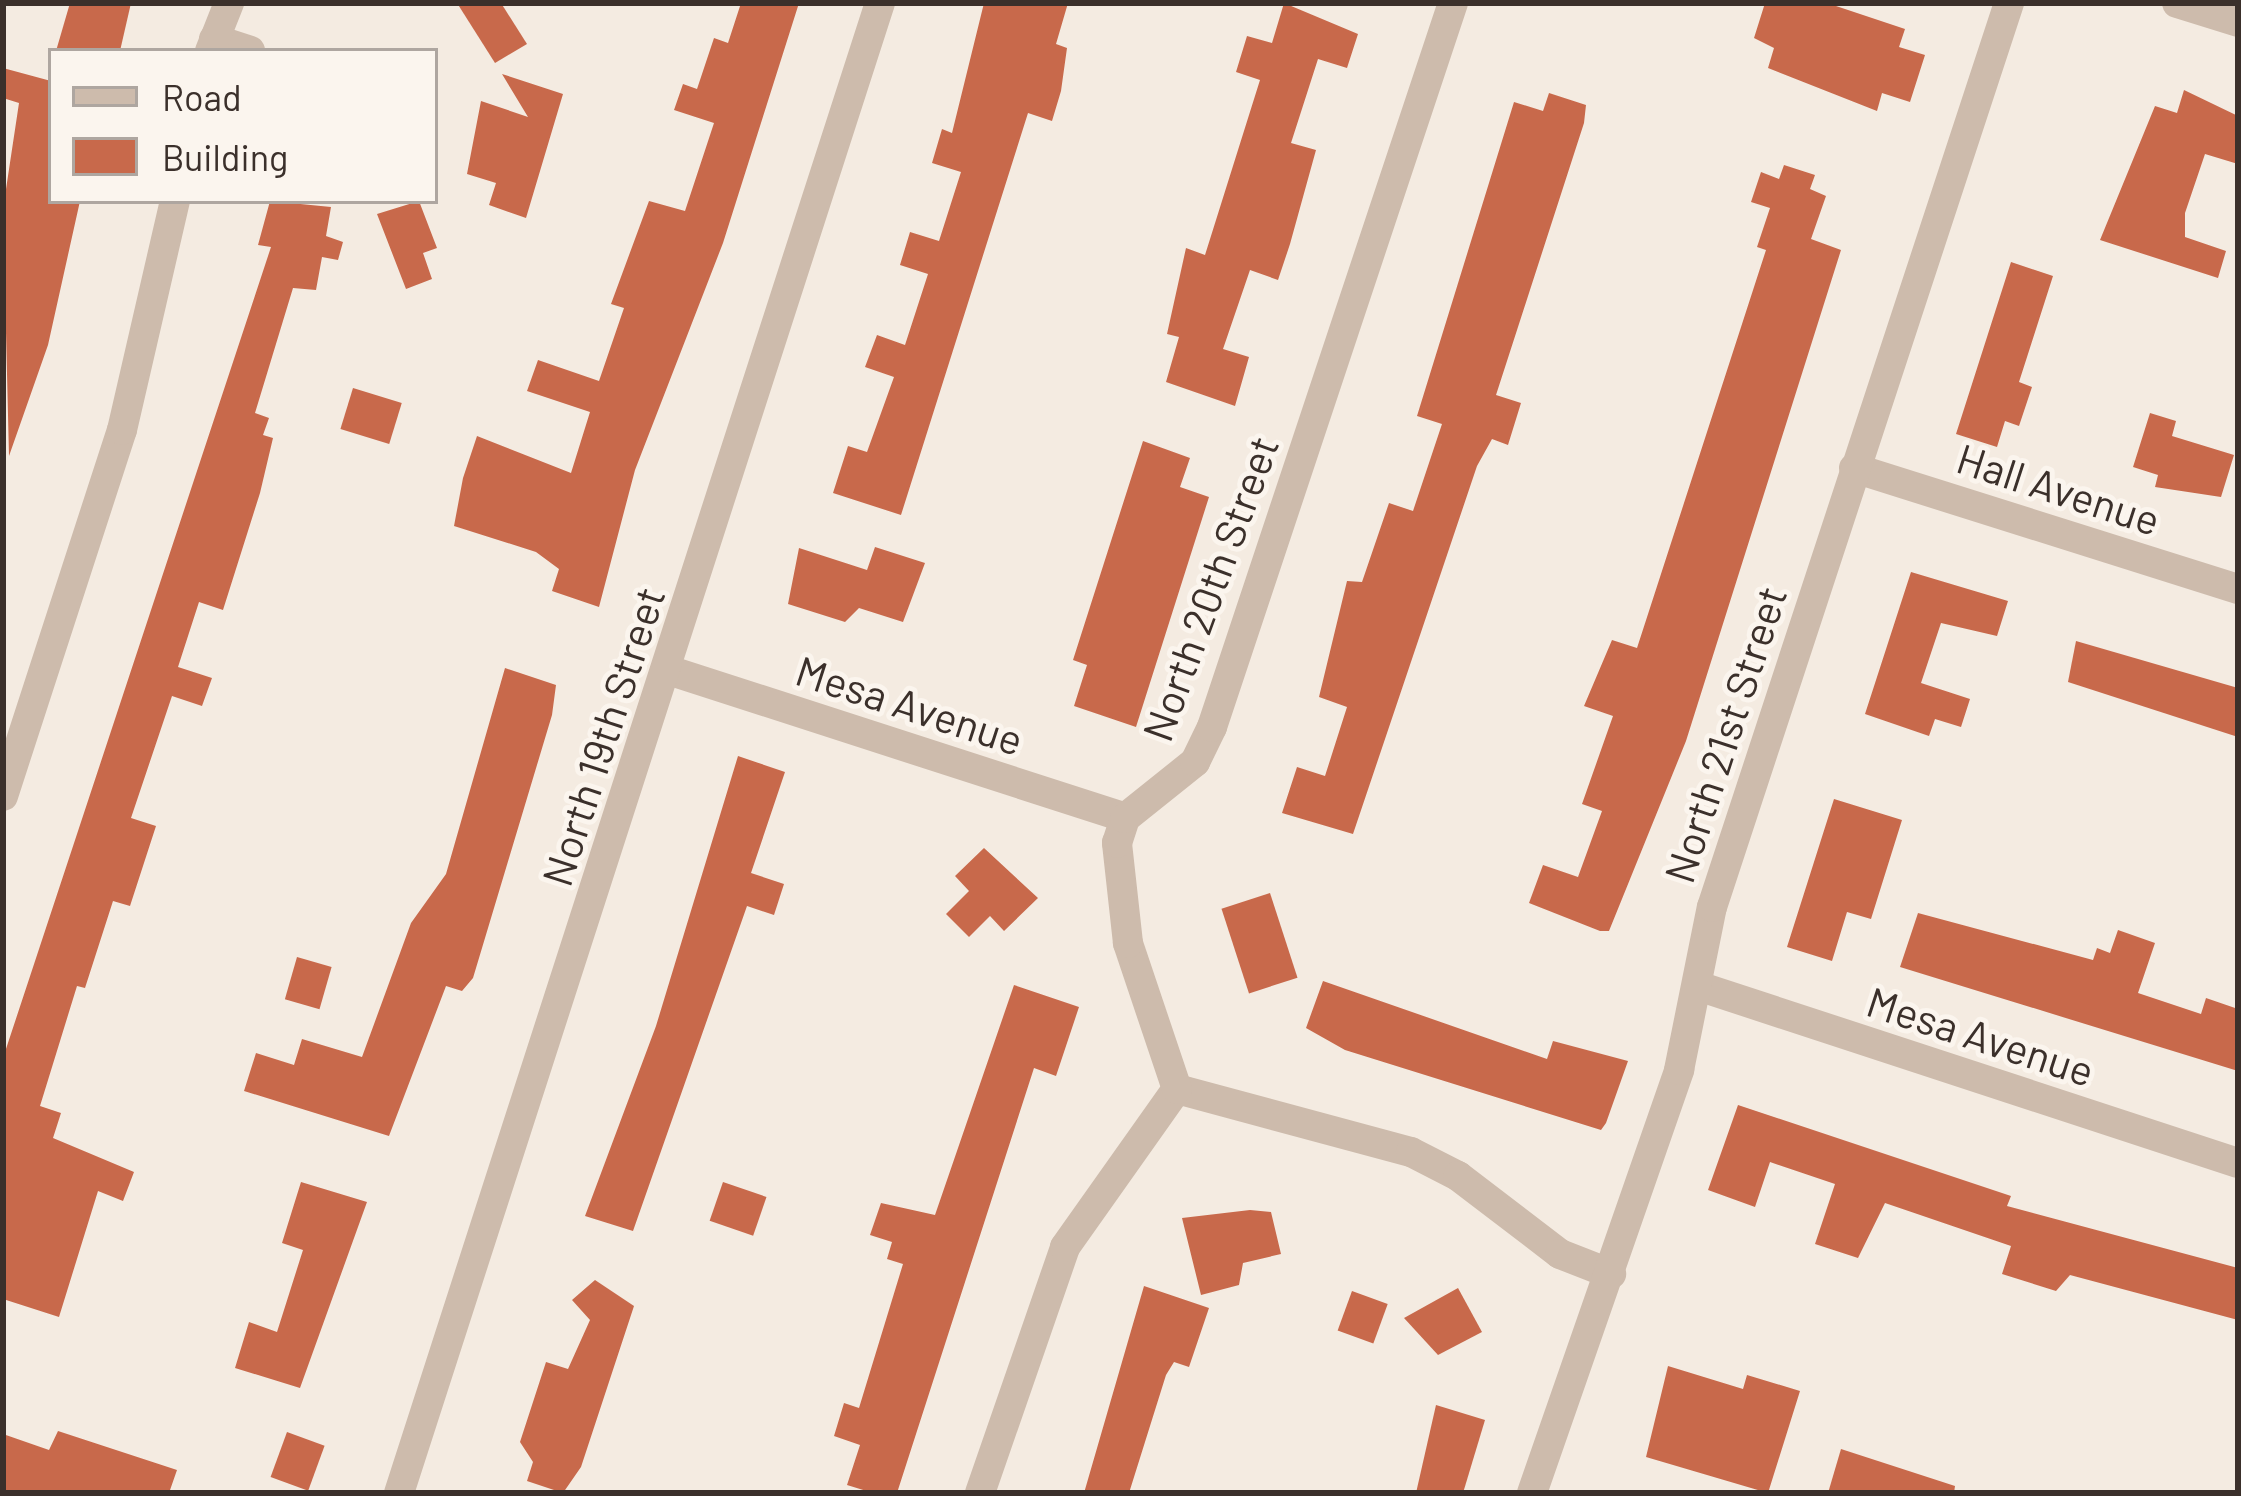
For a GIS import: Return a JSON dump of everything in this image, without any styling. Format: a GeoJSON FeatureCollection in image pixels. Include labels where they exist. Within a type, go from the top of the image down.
{"type":"FeatureCollection","features":[{"type":"Feature","properties":{"kind":"street"},"geometry":{"type":"LineString","coordinates":[[212,45],[229,3]]}},
{"type":"Feature","properties":{"kind":"street","name":"North 19th Street"},"geometry":{"type":"LineString","coordinates":[[398,1493],[880,3]]}},
{"type":"Feature","properties":{"kind":"street","name":"North 20th Street"},"geometry":{"type":"LineString","coordinates":[[1125,818],[1178,780],[1212,727],[1453,3]]}},
{"type":"Feature","properties":{"kind":"street","name":"North 21st Street"},"geometry":{"type":"LineString","coordinates":[[1532,1493],[1611,1274],[1698,986],[1712,908],[2008,3]]}},
{"type":"Feature","properties":{"kind":"street"},"geometry":{"type":"LineString","coordinates":[[2177,3],[2238,22]]}},
{"type":"Feature","properties":{"kind":"street"},"geometry":{"type":"LineString","coordinates":[[3,796],[128,411],[174,204]]}},
{"type":"Feature","properties":{"kind":"street","name":"Hall Avenue"},"geometry":{"type":"LineString","coordinates":[[1854,468],[2238,589]]}},
{"type":"Feature","properties":{"kind":"street","name":"Mesa Avenue"},"geometry":{"type":"LineString","coordinates":[[668,670],[1125,818]]}},
{"type":"Feature","properties":{"kind":"street"},"geometry":{"type":"LineString","coordinates":[[1125,818],[1117,843],[1128,943],[1178,1089]]}},
{"type":"Feature","properties":{"kind":"street","name":"Mesa Avenue"},"geometry":{"type":"LineString","coordinates":[[1698,986],[2238,1163]]}},
{"type":"Feature","properties":{"kind":"street"},"geometry":{"type":"LineString","coordinates":[[1178,1089],[1411,1153],[1560,1254],[1611,1274]]}},
{"type":"Feature","properties":{"kind":"street"},"geometry":{"type":"LineString","coordinates":[[980,1493],[1056,1265],[1178,1089]]}},
{"type":"Feature","properties":{"kind":"building"},"geometry":{"type":"Polygon","coordinates":[[[70,3],[131,3],[121,48],[57,48],[70,3]]]}},
{"type":"Feature","properties":{"kind":"building"},"geometry":{"type":"Polygon","coordinates":[[[457,3],[501,3],[527,44],[495,63],[457,3]]]}},
{"type":"Feature","properties":{"kind":"building"},"geometry":{"type":"Polygon","coordinates":[[[741,3],[799,3],[723,243],[635,470],[599,607],[552,591],[559,569],[536,552],[454,526],[463,478],[477,436],[571,473],[590,412],[527,391],[538,360],[599,381],[624,308],[611,304],[649,201],[685,211],[714,123],[674,110],[683,84],[697,89],[714,38],[728,43],[741,3]]]}},
{"type":"Feature","properties":{"kind":"building"},"geometry":{"type":"Polygon","coordinates":[[[984,3],[1068,3],[1056,44],[1067,48],[1061,91],[1052,121],[1028,113],[901,515],[833,493],[848,446],[867,452],[894,377],[865,367],[877,335],[905,345],[928,274],[900,265],[910,232],[939,241],[961,172],[932,163],[942,129],[952,133],[984,3]]]}},
{"type":"Feature","properties":{"kind":"building"},"geometry":{"type":"Polygon","coordinates":[[[1284,3],[1358,34],[1347,68],[1318,59],[1291,143],[1316,150],[1290,244],[1278,280],[1250,270],[1223,349],[1249,357],[1235,406],[1166,382],[1179,337],[1167,334],[1186,248],[1205,255],[1260,80],[1236,72],[1247,36],[1272,43],[1284,3]]]}},
{"type":"Feature","properties":{"kind":"building"},"geometry":{"type":"Polygon","coordinates":[[[1765,3],[1827,3],[1905,29],[1899,47],[1925,55],[1910,102],[1882,93],[1877,111],[1768,68],[1774,48],[1754,38],[1765,3]]]}},
{"type":"Feature","properties":{"kind":"building"},"geometry":{"type":"Polygon","coordinates":[[[3,68],[48,80],[48,204],[79,204],[48,345],[9,456],[3,209],[19,103],[3,98],[3,68]]]}},
{"type":"Feature","properties":{"kind":"building"},"geometry":{"type":"Polygon","coordinates":[[[502,74],[563,94],[526,218],[489,205],[496,183],[467,174],[481,101],[528,117],[502,74]]]}},
{"type":"Feature","properties":{"kind":"building"},"geometry":{"type":"Polygon","coordinates":[[[2184,90],[2238,116],[2238,164],[2205,154],[2185,213],[2185,237],[2226,251],[2218,278],[2100,240],[2155,106],[2177,113],[2184,90]]]}},
{"type":"Feature","properties":{"kind":"building"},"geometry":{"type":"Polygon","coordinates":[[[1549,93],[1586,105],[1584,123],[1496,395],[1521,403],[1508,445],[1492,439],[1477,466],[1353,834],[1282,813],[1297,767],[1325,776],[1347,707],[1319,697],[1347,581],[1362,582],[1389,503],[1413,511],[1442,424],[1417,416],[1514,102],[1543,111],[1549,93]]]}},
{"type":"Feature","properties":{"kind":"building"},"geometry":{"type":"Polygon","coordinates":[[[1784,165],[1815,175],[1810,189],[1826,196],[1811,239],[1841,250],[1686,741],[1609,931],[1600,931],[1529,903],[1543,865],[1578,877],[1602,811],[1582,804],[1613,716],[1584,706],[1612,640],[1637,648],[1766,250],[1757,247],[1770,208],[1751,202],[1761,172],[1779,179],[1784,165]]]}},
{"type":"Feature","properties":{"kind":"building"},"geometry":{"type":"Polygon","coordinates":[[[269,204],[331,207],[326,236],[343,242],[338,260],[322,257],[316,290],[293,288],[255,413],[269,418],[263,435],[273,438],[260,493],[223,610],[199,602],[178,667],[212,678],[202,706],[172,696],[131,818],[156,826],[130,906],[113,901],[85,988],[77,986],[40,1106],[61,1113],[53,1138],[134,1172],[123,1201],[98,1191],[59,1317],[3,1299],[3,1058],[271,247],[258,245],[269,204]]]}},
{"type":"Feature","properties":{"kind":"building"},"geometry":{"type":"Polygon","coordinates":[[[420,204],[437,248],[423,253],[432,279],[406,289],[377,214],[420,204]]]}},
{"type":"Feature","properties":{"kind":"building"},"geometry":{"type":"Polygon","coordinates":[[[2011,262],[2053,276],[2019,382],[2032,387],[2019,426],[2005,421],[1997,447],[1956,434],[2011,262]]]}},
{"type":"Feature","properties":{"kind":"building"},"geometry":{"type":"Polygon","coordinates":[[[353,388],[402,403],[389,444],[340,429],[353,388]]]}},
{"type":"Feature","properties":{"kind":"building"},"geometry":{"type":"Polygon","coordinates":[[[2150,413],[2176,421],[2172,436],[2234,455],[2221,497],[2155,487],[2158,475],[2133,467],[2150,413]]]}},
{"type":"Feature","properties":{"kind":"building"},"geometry":{"type":"Polygon","coordinates":[[[1143,441],[1190,458],[1180,487],[1209,497],[1136,727],[1074,706],[1087,665],[1073,660],[1143,441]]]}},
{"type":"Feature","properties":{"kind":"building"},"geometry":{"type":"Polygon","coordinates":[[[875,547],[925,563],[903,622],[859,608],[845,622],[788,604],[799,548],[867,570],[875,547]]]}},
{"type":"Feature","properties":{"kind":"building"},"geometry":{"type":"Polygon","coordinates":[[[1911,572],[2008,601],[1997,636],[1941,623],[1921,683],[1970,699],[1961,727],[1935,719],[1929,736],[1865,714],[1911,572]]]}},
{"type":"Feature","properties":{"kind":"building"},"geometry":{"type":"Polygon","coordinates":[[[2076,641],[2238,688],[2238,737],[2068,682],[2076,641]]]}},
{"type":"Feature","properties":{"kind":"building"},"geometry":{"type":"Polygon","coordinates":[[[505,668],[556,685],[552,715],[473,978],[462,991],[446,986],[389,1136],[244,1091],[256,1053],[294,1065],[302,1039],[362,1057],[411,923],[446,874],[505,668]]]}},
{"type":"Feature","properties":{"kind":"building"},"geometry":{"type":"Polygon","coordinates":[[[738,756],[785,772],[751,873],[784,884],[774,915],[747,906],[633,1231],[585,1216],[656,1026],[738,756]]]}},
{"type":"Feature","properties":{"kind":"building"},"geometry":{"type":"Polygon","coordinates":[[[1834,799],[1902,820],[1871,919],[1847,912],[1832,961],[1787,947],[1834,799]]]}},
{"type":"Feature","properties":{"kind":"building"},"geometry":{"type":"Polygon","coordinates":[[[984,848],[1038,898],[1004,931],[990,916],[969,937],[946,914],[969,891],[955,876],[984,848]]]}},
{"type":"Feature","properties":{"kind":"building"},"geometry":{"type":"Polygon","coordinates":[[[1270,893],[1298,978],[1249,993],[1221,909],[1270,893]]]}},
{"type":"Feature","properties":{"kind":"building"},"geometry":{"type":"Polygon","coordinates":[[[1918,913],[2093,960],[2097,948],[2110,953],[2118,930],[2155,943],[2138,993],[2201,1014],[2206,998],[2238,1009],[2238,1071],[1900,967],[1918,913]]]}},
{"type":"Feature","properties":{"kind":"building"},"geometry":{"type":"Polygon","coordinates":[[[297,957],[332,967],[319,1009],[285,999],[297,957]]]}},
{"type":"Feature","properties":{"kind":"building"},"geometry":{"type":"Polygon","coordinates":[[[1323,981],[1547,1059],[1553,1041],[1628,1061],[1606,1123],[1601,1130],[1345,1050],[1306,1028],[1323,981]]]}},
{"type":"Feature","properties":{"kind":"building"},"geometry":{"type":"Polygon","coordinates":[[[1014,985],[1079,1007],[1056,1076],[1034,1068],[897,1493],[873,1493],[847,1485],[860,1445],[834,1436],[844,1403],[859,1408],[903,1264],[887,1259],[892,1242],[870,1235],[881,1203],[935,1215],[1014,985]]]}},
{"type":"Feature","properties":{"kind":"building"},"geometry":{"type":"Polygon","coordinates":[[[1738,1105],[2011,1196],[2007,1206],[2238,1268],[2238,1320],[2070,1275],[2056,1291],[2002,1274],[2011,1246],[1885,1203],[1858,1258],[1815,1244],[1835,1184],[1770,1162],[1755,1207],[1708,1190],[1738,1105]]]}},
{"type":"Feature","properties":{"kind":"building"},"geometry":{"type":"Polygon","coordinates":[[[301,1182],[367,1202],[300,1388],[235,1368],[249,1322],[277,1332],[303,1250],[282,1243],[301,1182]]]}},
{"type":"Feature","properties":{"kind":"building"},"geometry":{"type":"Polygon","coordinates":[[[723,1182],[766,1197],[753,1236],[710,1221],[723,1182]]]}},
{"type":"Feature","properties":{"kind":"building"},"geometry":{"type":"Polygon","coordinates":[[[1271,1212],[1281,1254],[1243,1263],[1239,1285],[1201,1295],[1182,1218],[1271,1212]]]}},
{"type":"Feature","properties":{"kind":"building"},"geometry":{"type":"Polygon","coordinates":[[[595,1280],[634,1306],[581,1467],[563,1493],[527,1481],[533,1462],[520,1442],[546,1362],[568,1369],[590,1320],[572,1300],[595,1280]]]}},
{"type":"Feature","properties":{"kind":"building"},"geometry":{"type":"Polygon","coordinates":[[[1144,1286],[1209,1308],[1189,1367],[1174,1362],[1166,1375],[1129,1493],[1084,1493],[1144,1286]]]}},
{"type":"Feature","properties":{"kind":"building"},"geometry":{"type":"Polygon","coordinates":[[[1458,1288],[1482,1332],[1438,1355],[1404,1318],[1458,1288]]]}},
{"type":"Feature","properties":{"kind":"building"},"geometry":{"type":"Polygon","coordinates":[[[1352,1291],[1388,1304],[1373,1343],[1338,1330],[1352,1291]]]}},
{"type":"Feature","properties":{"kind":"building"},"geometry":{"type":"Polygon","coordinates":[[[1668,1366],[1743,1389],[1747,1375],[1800,1391],[1768,1493],[1646,1457],[1668,1366]]]}},
{"type":"Feature","properties":{"kind":"building"},"geometry":{"type":"Polygon","coordinates":[[[1436,1405],[1485,1420],[1463,1493],[1416,1493],[1436,1405]]]}},
{"type":"Feature","properties":{"kind":"building"},"geometry":{"type":"Polygon","coordinates":[[[58,1431],[177,1470],[169,1493],[3,1493],[3,1434],[49,1450],[58,1431]]]}},
{"type":"Feature","properties":{"kind":"building"},"geometry":{"type":"Polygon","coordinates":[[[287,1432],[325,1446],[308,1491],[271,1477],[287,1432]]]}},
{"type":"Feature","properties":{"kind":"building"},"geometry":{"type":"Polygon","coordinates":[[[1841,1449],[1955,1486],[1954,1493],[1828,1493],[1841,1449]]]}}]}
